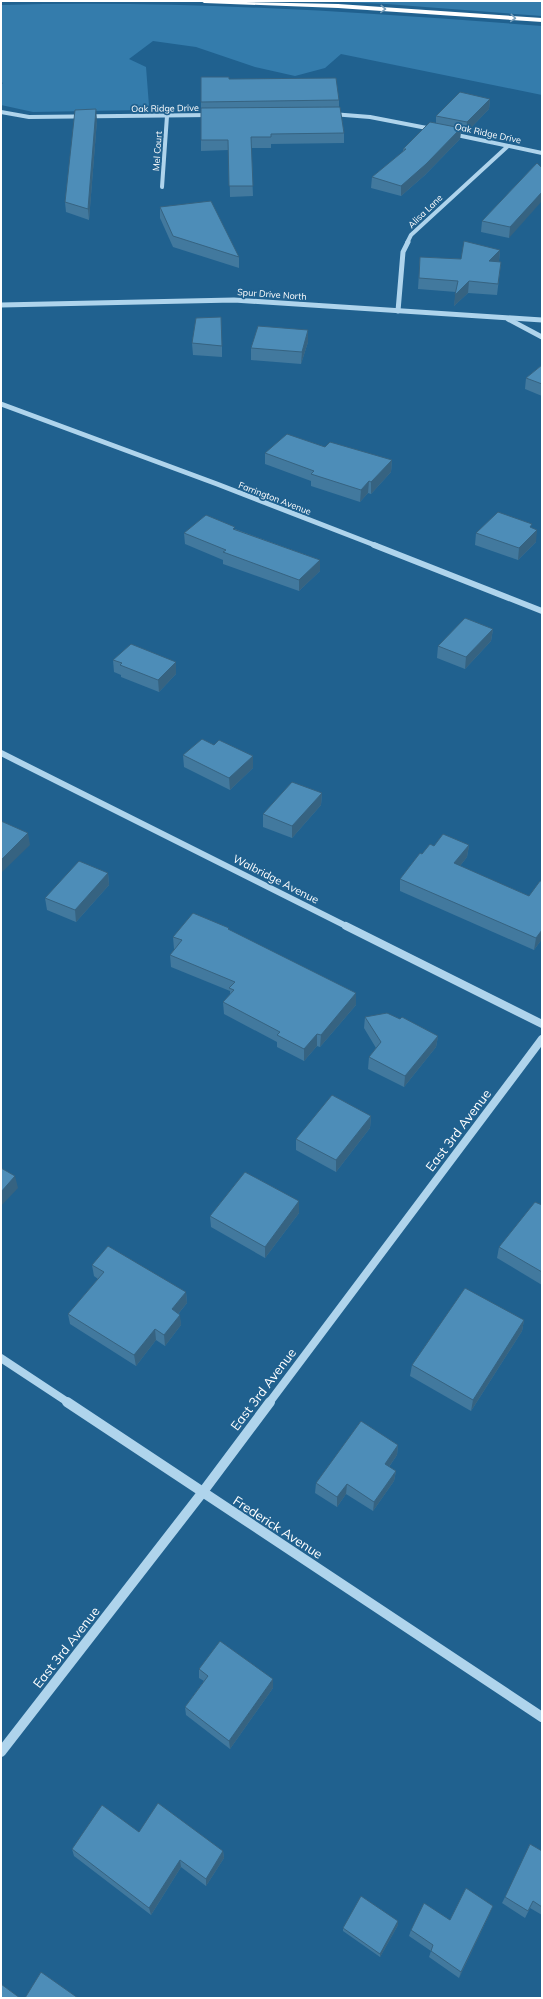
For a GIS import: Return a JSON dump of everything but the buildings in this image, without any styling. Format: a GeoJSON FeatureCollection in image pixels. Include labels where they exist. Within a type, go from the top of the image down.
{"type":"FeatureCollection","features":[{"type":"Feature","properties":{"kind":"highway"},"geometry":{"type":"LineString","coordinates":[[204,1],[338,6],[542,20]]}},
{"type":"Feature","properties":{"kind":"street","name":"Oak Ridge Drive"},"geometry":{"type":"LineString","coordinates":[[1,112],[29,117],[214,115]]}},
{"type":"Feature","properties":{"kind":"street","name":"Oak Ridge Drive"},"geometry":{"type":"LineString","coordinates":[[330,114],[354,114],[381,118],[441,131]]}},
{"type":"Feature","properties":{"kind":"street","name":"Mel Court"},"geometry":{"type":"LineString","coordinates":[[162,187],[167,116]]}},
{"type":"Feature","properties":{"kind":"street","name":"Oak Ridge Drive"},"geometry":{"type":"LineString","coordinates":[[448,133],[542,153]]}},
{"type":"Feature","properties":{"kind":"street","name":"Alisa Lane"},"geometry":{"type":"LineString","coordinates":[[398,311],[403,252],[410,235],[508,146]]}},
{"type":"Feature","properties":{"kind":"street","name":"Spur Drive North"},"geometry":{"type":"LineString","coordinates":[[1,305],[234,300],[542,320]]}},
{"type":"Feature","properties":{"kind":"street"},"geometry":{"type":"LineString","coordinates":[[506,318],[542,337]]}},
{"type":"Feature","properties":{"kind":"street","name":"Farrington Avenue"},"geometry":{"type":"LineString","coordinates":[[1,404],[217,484],[542,611]]}},
{"type":"Feature","properties":{"kind":"street","name":"Walbridge Avenue"},"geometry":{"type":"LineString","coordinates":[[1,753],[542,1024]]}},
{"type":"Feature","properties":{"kind":"street","name":"East 3rd Avenue"},"geometry":{"type":"LineString","coordinates":[[1,1752],[202,1493],[542,1039]]}},
{"type":"Feature","properties":{"kind":"street","name":"Frederick Avenue"},"geometry":{"type":"LineString","coordinates":[[1,1358],[202,1493],[542,1717]]}},
{"type":"Feature","properties":{"kind":"shaded area"},"geometry":{"type":"Polygon","coordinates":[[[321,1],[542,1],[542,16],[386,4],[321,1]]]}},
{"type":"Feature","properties":{"kind":"shaded area"},"geometry":{"type":"Polygon","coordinates":[[[137,4],[272,8],[542,26],[542,95],[341,54],[325,68],[295,76],[255,67],[196,47],[153,41],[129,59],[146,67],[149,106],[144,110],[33,112],[1,105],[1,85],[3,83],[1,82],[1,5],[137,4]]]}}]}
